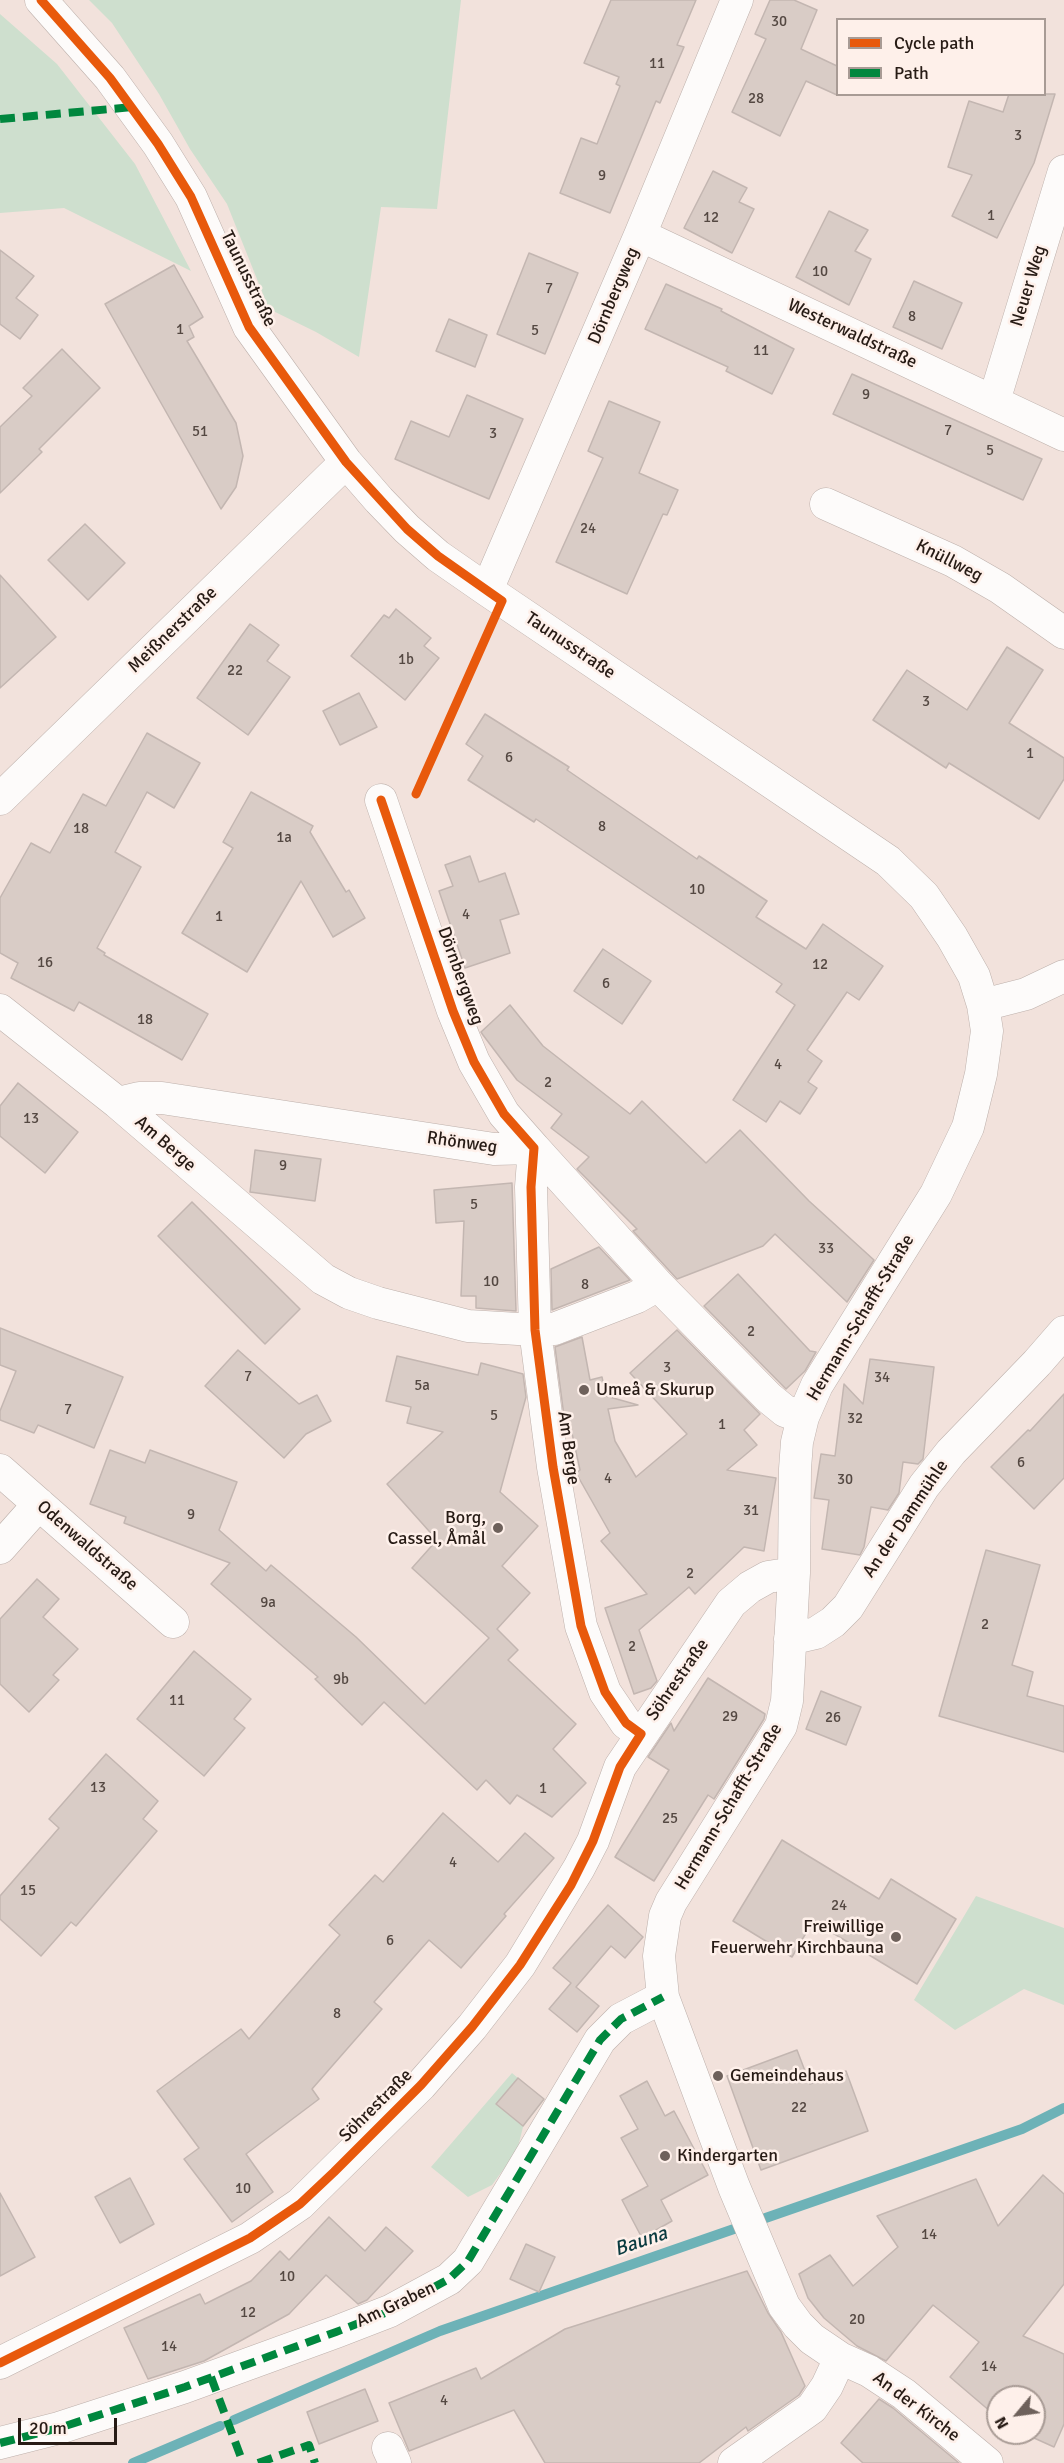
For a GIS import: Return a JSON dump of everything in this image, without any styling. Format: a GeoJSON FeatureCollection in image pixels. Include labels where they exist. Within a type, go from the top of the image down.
{"type":"FeatureCollection","features":[{"type":"Feature","properties":{"kind":"street","name":"Taunusstraße"},"geometry":{"type":"LineString","coordinates":[[41,0],[91,54],[132,106],[158,144],[191,197],[249,327],[346,462],[407,529],[438,556],[487,590],[888,861],[924,896],[952,937],[974,976],[983,1005]]}},
{"type":"Feature","properties":{"kind":"street","name":"Dörnbergweg"},"geometry":{"type":"LineString","coordinates":[[487,590],[640,235],[737,0]]}},
{"type":"Feature","properties":{"kind":"street","name":"Neuer Weg"},"geometry":{"type":"LineString","coordinates":[[994,401],[1064,171]]}},
{"type":"Feature","properties":{"kind":"street","name":"Westerwaldstraße"},"geometry":{"type":"LineString","coordinates":[[640,235],[1064,435]]}},
{"type":"Feature","properties":{"kind":"street","name":"Meißnerstraße"},"geometry":{"type":"LineString","coordinates":[[0,799],[346,462]]}},
{"type":"Feature","properties":{"kind":"street","name":"Knüllweg"},"geometry":{"type":"LineString","coordinates":[[826,504],[953,561],[1000,588],[1064,633]]}},
{"type":"Feature","properties":{"kind":"street","name":"Dörnbergweg"},"geometry":{"type":"LineString","coordinates":[[381,800],[453,1011],[474,1062],[504,1114],[534,1148]]}},
{"type":"Feature","properties":{"kind":"street"},"geometry":{"type":"LineString","coordinates":[[983,1005],[1026,994],[1064,976]]}},
{"type":"Feature","properties":{"kind":"street","name":"Hermann-Schafft-Straße"},"geometry":{"type":"LineString","coordinates":[[840,2358],[798,2325],[784,2306],[734,2187],[663,1997],[659,1956],[665,1916],[780,1726],[787,1701],[794,1573],[795,1469],[797,1442],[803,1417],[817,1385],[936,1194],[968,1127],[981,1074],[987,1030],[983,1005]]}},
{"type":"Feature","properties":{"kind":"street","name":"Am Berge"},"geometry":{"type":"LineString","coordinates":[[0,1011],[118,1103],[323,1279],[349,1293],[378,1303],[468,1326],[535,1330],[554,1329],[637,1297],[658,1286]]}},
{"type":"Feature","properties":{"kind":"street","name":"Rhönweg"},"geometry":{"type":"LineString","coordinates":[[118,1103],[139,1098],[162,1098],[494,1149],[534,1148]]}},
{"type":"Feature","properties":{"kind":"street"},"geometry":{"type":"LineString","coordinates":[[534,1148],[658,1286],[769,1398],[785,1411],[803,1417]]}},
{"type":"Feature","properties":{"kind":"street","name":"Am Berge"},"geometry":{"type":"LineString","coordinates":[[534,1148],[531,1187],[535,1330],[553,1467],[581,1626],[605,1692],[626,1723],[640,1734]]}},
{"type":"Feature","properties":{"kind":"street","name":"An der Dammühle"},"geometry":{"type":"LineString","coordinates":[[790,1639],[816,1633],[833,1622],[848,1606],[924,1486],[951,1452],[1038,1363],[1064,1332]]}},
{"type":"Feature","properties":{"kind":"street","name":"Odenwaldstraße"},"geometry":{"type":"LineString","coordinates":[[0,1470],[173,1622]]}},
{"type":"Feature","properties":{"kind":"street"},"geometry":{"type":"LineString","coordinates":[[0,1548],[39,1504]]}},
{"type":"Feature","properties":{"kind":"street","name":"Söhrestraße"},"geometry":{"type":"LineString","coordinates":[[0,2363],[250,2238],[300,2204],[334,2172],[421,2085],[472,2027],[520,1965],[571,1885],[593,1841],[620,1767],[640,1734],[731,1603],[750,1587],[768,1577],[794,1573]]}},
{"type":"Feature","properties":{"kind":"street","name":"Am Graben"},"geometry":{"type":"LineString","coordinates":[[0,2443],[59,2428],[164,2394],[336,2332],[390,2311],[450,2279],[468,2261],[600,2040],[621,2019],[663,1997]]}},
{"type":"Feature","properties":{"kind":"street"},"geometry":{"type":"LineString","coordinates":[[734,2463],[812,2408],[827,2386],[840,2358]]}},
{"type":"Feature","properties":{"kind":"street","name":"An der Kirche"},"geometry":{"type":"LineString","coordinates":[[840,2358],[869,2371],[904,2394],[987,2463]]}},
{"type":"Feature","properties":{"kind":"green space"},"geometry":{"type":"Polygon","coordinates":[[[89,0],[461,0],[437,209],[381,207],[359,357],[316,332],[269,309],[227,204],[112,23],[89,0]]]}},
{"type":"Feature","properties":{"kind":"green space"},"geometry":{"type":"Polygon","coordinates":[[[0,14],[57,64],[135,164],[191,271],[64,208],[0,213],[0,14]]]}},
{"type":"Feature","properties":{"kind":"green space"},"geometry":{"type":"Polygon","coordinates":[[[976,1896],[1064,1928],[1064,2005],[1024,1989],[955,2030],[914,2000],[976,1896]]]}},
{"type":"Feature","properties":{"kind":"green space"},"geometry":{"type":"Polygon","coordinates":[[[512,2073],[544,2100],[523,2127],[517,2151],[492,2185],[468,2197],[431,2167],[512,2073]]]}},
{"type":"Feature","properties":{"kind":"building"},"geometry":{"type":"Polygon","coordinates":[[[611,0],[696,0],[677,45],[684,47],[660,103],[656,101],[610,213],[560,193],[581,138],[597,144],[620,86],[616,84],[619,77],[584,63],[611,0]]]}},
{"type":"Feature","properties":{"kind":"building"},"geometry":{"type":"Polygon","coordinates":[[[770,0],[794,0],[817,10],[801,49],[836,66],[836,95],[806,81],[780,136],[732,112],[766,39],[755,34],[770,0]]]}},
{"type":"Feature","properties":{"kind":"building"},"geometry":{"type":"Polygon","coordinates":[[[1055,94],[1034,163],[997,238],[952,216],[972,175],[948,167],[969,101],[1003,112],[1008,96],[1055,94]]]}},
{"type":"Feature","properties":{"kind":"building"},"geometry":{"type":"Polygon","coordinates":[[[713,171],[747,188],[739,202],[754,209],[732,253],[684,228],[713,171]]]}},
{"type":"Feature","properties":{"kind":"building"},"geometry":{"type":"Polygon","coordinates":[[[829,211],[868,230],[855,251],[871,259],[849,305],[796,277],[829,211]]]}},
{"type":"Feature","properties":{"kind":"building"},"geometry":{"type":"Polygon","coordinates":[[[0,250],[34,276],[16,298],[38,315],[20,339],[0,324],[0,250]]]}},
{"type":"Feature","properties":{"kind":"building"},"geometry":{"type":"Polygon","coordinates":[[[529,253],[578,273],[545,354],[497,334],[529,253]]]}},
{"type":"Feature","properties":{"kind":"building"},"geometry":{"type":"Polygon","coordinates":[[[174,265],[203,317],[189,326],[194,337],[187,341],[236,423],[243,456],[236,487],[221,509],[105,304],[174,265]]]}},
{"type":"Feature","properties":{"kind":"building"},"geometry":{"type":"Polygon","coordinates":[[[914,281],[962,303],[942,349],[893,327],[914,281]]]}},
{"type":"Feature","properties":{"kind":"building"},"geometry":{"type":"Polygon","coordinates":[[[666,284],[722,309],[721,311],[794,349],[772,394],[726,371],[728,367],[645,329],[666,284]]]}},
{"type":"Feature","properties":{"kind":"building"},"geometry":{"type":"Polygon","coordinates":[[[449,319],[487,335],[475,367],[436,351],[449,319]]]}},
{"type":"Feature","properties":{"kind":"building"},"geometry":{"type":"Polygon","coordinates":[[[62,349],[100,388],[39,449],[42,452],[0,493],[0,427],[32,396],[23,388],[62,349]]]}},
{"type":"Feature","properties":{"kind":"building"},"geometry":{"type":"Polygon","coordinates":[[[852,374],[1042,459],[1023,500],[833,414],[852,374]]]}},
{"type":"Feature","properties":{"kind":"building"},"geometry":{"type":"Polygon","coordinates":[[[467,395],[523,419],[489,499],[395,459],[411,421],[449,437],[467,395]]]}},
{"type":"Feature","properties":{"kind":"building"},"geometry":{"type":"Polygon","coordinates":[[[609,401],[660,422],[639,473],[678,490],[667,515],[663,514],[627,594],[556,562],[603,458],[588,451],[609,401]]]}},
{"type":"Feature","properties":{"kind":"building"},"geometry":{"type":"Polygon","coordinates":[[[85,524],[125,563],[88,600],[48,560],[85,524]]]}},
{"type":"Feature","properties":{"kind":"building"},"geometry":{"type":"Polygon","coordinates":[[[0,575],[56,637],[0,688],[0,575]]]}},
{"type":"Feature","properties":{"kind":"building"},"geometry":{"type":"Polygon","coordinates":[[[396,609],[431,638],[424,646],[439,658],[405,700],[351,656],[384,615],[389,618],[396,609]]]}},
{"type":"Feature","properties":{"kind":"building"},"geometry":{"type":"Polygon","coordinates":[[[250,624],[279,645],[267,661],[290,677],[248,735],[197,698],[250,624]]]}},
{"type":"Feature","properties":{"kind":"building"},"geometry":{"type":"Polygon","coordinates":[[[1007,647],[1043,670],[1009,723],[1064,758],[1064,779],[1039,819],[949,763],[946,768],[873,720],[907,670],[967,710],[1007,647]]]}},
{"type":"Feature","properties":{"kind":"building"},"geometry":{"type":"Polygon","coordinates":[[[359,693],[377,727],[340,745],[323,711],[359,693]]]}},
{"type":"Feature","properties":{"kind":"building"},"geometry":{"type":"Polygon","coordinates":[[[485,714],[569,767],[567,770],[697,859],[699,856],[767,901],[756,917],[806,949],[823,924],[883,966],[859,1000],[847,992],[807,1050],[822,1061],[808,1082],[817,1088],[800,1114],[780,1101],[766,1122],[733,1100],[795,1005],[776,992],[782,984],[536,819],[534,822],[468,780],[483,756],[466,744],[485,714]]]}},
{"type":"Feature","properties":{"kind":"building"},"geometry":{"type":"Polygon","coordinates":[[[147,733],[200,763],[174,808],[147,792],[115,852],[141,867],[97,948],[105,953],[104,955],[208,1014],[182,1060],[79,1002],[74,1011],[11,978],[18,963],[0,953],[0,898],[31,843],[50,853],[83,794],[106,806],[147,733]]]}},
{"type":"Feature","properties":{"kind":"building"},"geometry":{"type":"Polygon","coordinates":[[[251,792],[313,826],[310,832],[346,892],[349,890],[365,918],[333,937],[301,881],[247,972],[182,933],[233,848],[223,842],[251,792]]]}},
{"type":"Feature","properties":{"kind":"building"},"geometry":{"type":"Polygon","coordinates":[[[470,856],[479,882],[505,873],[519,914],[500,920],[510,953],[465,968],[439,891],[453,886],[445,865],[470,856]]]}},
{"type":"Feature","properties":{"kind":"building"},"geometry":{"type":"Polygon","coordinates":[[[603,949],[651,981],[622,1024],[574,991],[603,949]]]}},
{"type":"Feature","properties":{"kind":"building"},"geometry":{"type":"Polygon","coordinates":[[[510,1005],[543,1046],[630,1114],[642,1101],[706,1163],[740,1130],[809,1201],[874,1260],[847,1302],[775,1234],[763,1246],[677,1279],[633,1231],[637,1229],[577,1169],[589,1157],[551,1128],[562,1114],[517,1080],[481,1032],[510,1005]]]}},
{"type":"Feature","properties":{"kind":"building"},"geometry":{"type":"Polygon","coordinates":[[[18,1083],[78,1132],[45,1173],[0,1136],[0,1106],[18,1083]]]}},
{"type":"Feature","properties":{"kind":"building"},"geometry":{"type":"Polygon","coordinates":[[[255,1150],[321,1159],[315,1201],[250,1192],[255,1150]]]}},
{"type":"Feature","properties":{"kind":"building"},"geometry":{"type":"Polygon","coordinates":[[[512,1183],[516,1311],[476,1308],[476,1296],[461,1296],[464,1221],[436,1223],[434,1190],[512,1183]]]}},
{"type":"Feature","properties":{"kind":"building"},"geometry":{"type":"Polygon","coordinates":[[[192,1202],[300,1309],[265,1344],[158,1236],[192,1202]]]}},
{"type":"Feature","properties":{"kind":"building"},"geometry":{"type":"Polygon","coordinates":[[[599,1247],[630,1280],[552,1310],[551,1269],[599,1247]]]}},
{"type":"Feature","properties":{"kind":"building"},"geometry":{"type":"Polygon","coordinates":[[[738,1274],[810,1351],[816,1352],[805,1371],[786,1389],[704,1306],[738,1274]]]}},
{"type":"Feature","properties":{"kind":"building"},"geometry":{"type":"Polygon","coordinates":[[[0,1328],[123,1377],[94,1448],[38,1425],[34,1433],[0,1420],[0,1411],[16,1371],[0,1365],[0,1328]]]}},
{"type":"Feature","properties":{"kind":"building"},"geometry":{"type":"Polygon","coordinates":[[[677,1330],[760,1414],[744,1430],[757,1445],[727,1470],[776,1478],[764,1551],[744,1547],[695,1594],[689,1587],[639,1630],[657,1681],[651,1688],[634,1694],[605,1608],[647,1594],[601,1541],[610,1533],[576,1473],[580,1470],[568,1415],[564,1416],[555,1347],[582,1337],[590,1380],[602,1377],[606,1396],[638,1405],[608,1409],[615,1441],[636,1477],[687,1434],[630,1373],[677,1330]]]}},
{"type":"Feature","properties":{"kind":"building"},"geometry":{"type":"Polygon","coordinates":[[[238,1350],[299,1404],[317,1395],[331,1421],[306,1434],[284,1458],[205,1386],[238,1350]]]}},
{"type":"Feature","properties":{"kind":"building"},"geometry":{"type":"Polygon","coordinates":[[[397,1356],[478,1375],[481,1363],[523,1374],[526,1397],[500,1492],[538,1526],[502,1566],[530,1593],[497,1629],[518,1650],[508,1660],[576,1724],[553,1749],[586,1783],[552,1817],[517,1795],[510,1804],[486,1780],[477,1790],[384,1702],[362,1725],[315,1679],[318,1677],[211,1584],[230,1563],[124,1523],[126,1517],[90,1504],[110,1450],[145,1463],[150,1450],[237,1482],[219,1530],[266,1571],[271,1565],[356,1637],[425,1704],[489,1638],[412,1568],[437,1540],[387,1484],[443,1432],[407,1423],[411,1407],[386,1401],[397,1356]]]}},
{"type":"Feature","properties":{"kind":"building"},"geometry":{"type":"Polygon","coordinates":[[[870,1359],[934,1367],[923,1459],[918,1464],[903,1462],[899,1493],[888,1510],[871,1507],[864,1547],[860,1555],[822,1549],[829,1500],[814,1498],[821,1454],[835,1456],[844,1384],[863,1404],[870,1359]]]}},
{"type":"Feature","properties":{"kind":"building"},"geometry":{"type":"Polygon","coordinates":[[[1064,1394],[1064,1478],[1034,1509],[991,1467],[1028,1430],[1030,1431],[1064,1394]]]}},
{"type":"Feature","properties":{"kind":"building"},"geometry":{"type":"Polygon","coordinates":[[[986,1550],[1040,1565],[1012,1665],[1033,1672],[1027,1696],[1064,1706],[1064,1752],[939,1716],[986,1550]]]}},
{"type":"Feature","properties":{"kind":"building"},"geometry":{"type":"Polygon","coordinates":[[[37,1579],[59,1599],[43,1617],[78,1649],[53,1675],[59,1680],[29,1712],[0,1684],[0,1619],[37,1579]]]}},
{"type":"Feature","properties":{"kind":"building"},"geometry":{"type":"Polygon","coordinates":[[[194,1651],[251,1699],[234,1719],[245,1728],[204,1776],[137,1719],[194,1651]]]}},
{"type":"Feature","properties":{"kind":"building"},"geometry":{"type":"Polygon","coordinates":[[[708,1678],[765,1714],[764,1719],[714,1799],[708,1795],[654,1881],[615,1857],[669,1770],[648,1757],[671,1723],[674,1731],[708,1678]]]}},
{"type":"Feature","properties":{"kind":"building"},"geometry":{"type":"Polygon","coordinates":[[[821,1691],[861,1707],[846,1745],[806,1729],[821,1691]]]}},
{"type":"Feature","properties":{"kind":"building"},"geometry":{"type":"Polygon","coordinates":[[[106,1754],[158,1801],[143,1819],[157,1831],[76,1926],[71,1922],[41,1956],[0,1919],[0,1896],[59,1828],[49,1819],[106,1754]]]}},
{"type":"Feature","properties":{"kind":"building"},"geometry":{"type":"Polygon","coordinates":[[[443,1813],[498,1862],[525,1833],[554,1858],[504,1914],[506,1916],[461,1968],[429,1940],[374,2002],[382,2009],[312,2089],[319,2099],[246,2154],[273,2192],[232,2222],[184,2159],[199,2148],[157,2091],[241,2029],[249,2039],[340,1935],[329,1925],[375,1875],[383,1882],[443,1813]]]}},
{"type":"Feature","properties":{"kind":"building"},"geometry":{"type":"Polygon","coordinates":[[[782,1840],[879,1899],[891,1879],[956,1919],[917,1984],[813,1921],[792,1957],[733,1921],[782,1840]]]}},
{"type":"Feature","properties":{"kind":"building"},"geometry":{"type":"Polygon","coordinates":[[[608,1905],[643,1937],[625,1958],[611,1946],[576,1987],[599,2006],[577,2032],[549,2009],[571,1983],[553,1968],[608,1905]]]}},
{"type":"Feature","properties":{"kind":"building"},"geometry":{"type":"Polygon","coordinates":[[[797,2050],[810,2084],[846,2071],[868,2131],[761,2170],[727,2076],[797,2050]]]}},
{"type":"Feature","properties":{"kind":"building"},"geometry":{"type":"Polygon","coordinates":[[[518,2078],[544,2099],[523,2126],[496,2104],[518,2078]]]}},
{"type":"Feature","properties":{"kind":"building","name":"Kindergarten"},"geometry":{"type":"Polygon","coordinates":[[[647,2081],[665,2116],[674,2111],[708,2175],[661,2200],[672,2221],[642,2238],[622,2200],[648,2186],[621,2138],[638,2129],[620,2096],[647,2081]]]}},
{"type":"Feature","properties":{"kind":"building"},"geometry":{"type":"Polygon","coordinates":[[[1043,2175],[1064,2194],[1064,2284],[1023,2336],[1064,2354],[1064,2424],[1054,2447],[1046,2443],[1046,2385],[986,2385],[986,2408],[950,2377],[979,2342],[933,2305],[886,2361],[857,2346],[824,2318],[808,2298],[799,2274],[830,2255],[853,2286],[898,2247],[877,2216],[976,2179],[998,2226],[1043,2175]]]}},
{"type":"Feature","properties":{"kind":"building"},"geometry":{"type":"Polygon","coordinates":[[[130,2178],[154,2224],[120,2243],[95,2197],[130,2178]]]}},
{"type":"Feature","properties":{"kind":"building"},"geometry":{"type":"Polygon","coordinates":[[[0,2193],[35,2257],[0,2276],[0,2193]]]}},
{"type":"Feature","properties":{"kind":"building"},"geometry":{"type":"Polygon","coordinates":[[[329,2217],[365,2251],[386,2227],[413,2251],[367,2300],[358,2304],[326,2275],[289,2314],[204,2361],[148,2379],[124,2328],[200,2294],[205,2304],[251,2281],[280,2251],[289,2260],[329,2217]]]}},
{"type":"Feature","properties":{"kind":"building"},"geometry":{"type":"Polygon","coordinates":[[[526,2244],[555,2257],[539,2292],[510,2279],[526,2244]]]}},
{"type":"Feature","properties":{"kind":"building"},"geometry":{"type":"Polygon","coordinates":[[[747,2271],[768,2313],[781,2332],[805,2386],[799,2395],[748,2431],[746,2427],[699,2463],[545,2463],[514,2410],[409,2451],[389,2403],[476,2368],[481,2379],[565,2329],[747,2271]]]}},
{"type":"Feature","properties":{"kind":"building"},"geometry":{"type":"Polygon","coordinates":[[[365,2389],[378,2421],[319,2444],[307,2412],[365,2389]]]}},
{"type":"Feature","properties":{"kind":"building"},"geometry":{"type":"Polygon","coordinates":[[[879,2399],[959,2463],[863,2463],[841,2443],[879,2399]]]}},
{"type":"Feature","properties":{"kind":"waterway","name":"Bauna"},"geometry":{"type":"LineString","coordinates":[[234,2420],[440,2331],[1022,2129],[1064,2108]]}},
{"type":"Feature","properties":{"kind":"waterway","name":"Bauna"},"geometry":{"type":"LineString","coordinates":[[133,2463],[220,2426]]}},
{"type":"Feature","properties":{"kind":"marked path"},"geometry":{"type":"LineString","coordinates":[[0,119],[133,107]]}},
{"type":"Feature","properties":{"kind":"marked path"},"geometry":{"type":"LineString","coordinates":[[0,2443],[59,2428],[185,2387],[336,2332],[390,2311],[449,2279],[468,2261],[600,2040],[621,2019],[663,1997]]}},
{"type":"Feature","properties":{"kind":"marked path"},"geometry":{"type":"LineString","coordinates":[[211,2377],[243,2463]]}},
{"type":"Feature","properties":{"kind":"marked path"},"geometry":{"type":"LineString","coordinates":[[258,2463],[309,2445],[315,2463]]}},
{"type":"Feature","properties":{"kind":"cycle path"},"geometry":{"type":"LineString","coordinates":[[41,0],[110,78],[158,144],[191,197],[249,327],[346,462],[407,529],[438,556],[502,601],[416,794]]}},
{"type":"Feature","properties":{"kind":"cycle path"},"geometry":{"type":"LineString","coordinates":[[0,2363],[250,2238],[300,2204],[334,2172],[421,2085],[472,2027],[520,1965],[571,1885],[593,1841],[620,1767],[641,1734],[626,1723],[605,1692],[581,1626],[553,1467],[535,1330],[531,1187],[534,1148],[504,1114],[474,1062],[453,1011],[381,800]]}},
{"type":"Feature","properties":{"kind":"place","name":"Umeå & Skurup"},"geometry":{"type":"Point","coordinates":[584,1390]}},
{"type":"Feature","properties":{"kind":"place","name":"Borg, Cassel, Åmål"},"geometry":{"type":"Point","coordinates":[498,1528]}},
{"type":"Feature","properties":{"kind":"place","name":"Freiwillige Feuerwehr Kirchbauna"},"geometry":{"type":"Point","coordinates":[896,1937]}},
{"type":"Feature","properties":{"kind":"place","name":"Gemeindehaus"},"geometry":{"type":"Point","coordinates":[718,2076]}},
{"type":"Feature","properties":{"kind":"place","name":"Kindergarten"},"geometry":{"type":"Point","coordinates":[665,2156]}}]}
